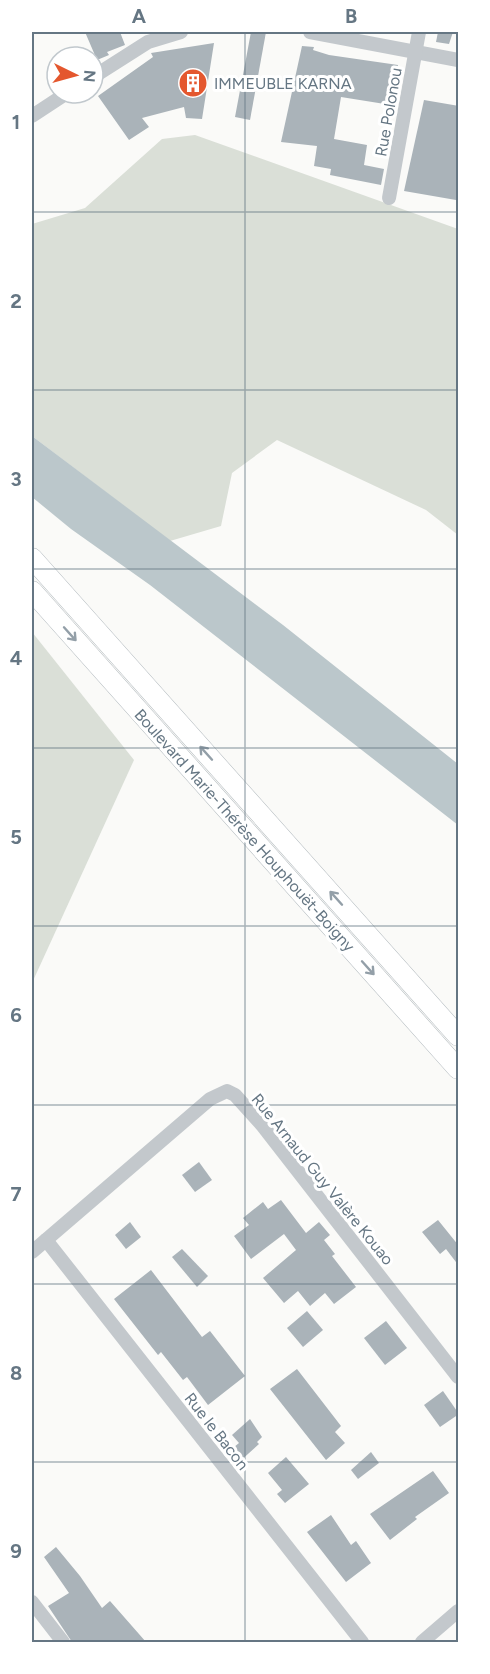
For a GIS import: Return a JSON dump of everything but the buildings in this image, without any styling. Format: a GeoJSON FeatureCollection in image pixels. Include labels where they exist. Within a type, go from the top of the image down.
{"type":"FeatureCollection","features":[{"type":"Feature","properties":{"kind":"main road","name":"Boulevard Marie-Thérèse Houphouët-Boigny"},"geometry":{"type":"LineString","coordinates":[[32,558],[459,1036]]}},
{"type":"Feature","properties":{"kind":"main road","name":"Boulevard Marie-Thérèse Houphouët-Boigny"},"geometry":{"type":"LineString","coordinates":[[32,591],[459,1069]]}},
{"type":"Feature","properties":{"kind":"street"},"geometry":{"type":"LineString","coordinates":[[105,69],[148,42],[181,32]]}},
{"type":"Feature","properties":{"kind":"street"},"geometry":{"type":"LineString","coordinates":[[310,32],[459,60]]}},
{"type":"Feature","properties":{"kind":"street","name":"Rue Polonou"},"geometry":{"type":"LineString","coordinates":[[389,198],[419,32]]}},
{"type":"Feature","properties":{"kind":"street"},"geometry":{"type":"LineString","coordinates":[[32,116],[49,105]]}},
{"type":"Feature","properties":{"kind":"street","name":"Rue Arnaud Guy Valère Kouao"},"geometry":{"type":"LineString","coordinates":[[32,1252],[210,1098],[227,1091],[235,1095],[262,1125],[459,1377]]}},
{"type":"Feature","properties":{"kind":"street","name":"Rue le Bacon"},"geometry":{"type":"LineString","coordinates":[[46,1240],[362,1642]]}},
{"type":"Feature","properties":{"kind":"street"},"geometry":{"type":"LineString","coordinates":[[32,1602],[63,1642]]}},
{"type":"Feature","properties":{"kind":"street"},"geometry":{"type":"LineString","coordinates":[[422,1642],[459,1611]]}},
{"type":"Feature","properties":{"kind":"shaded area"},"geometry":{"type":"Polygon","coordinates":[[[195,135],[458,229],[458,535],[426,510],[277,440],[232,473],[221,526],[170,541],[32,436],[32,224],[85,208],[162,139],[195,135]]]}},
{"type":"Feature","properties":{"kind":"shaded area"},"geometry":{"type":"Polygon","coordinates":[[[32,436],[283,625],[458,764],[458,825],[150,585],[71,529],[32,497],[32,436]]]}},
{"type":"Feature","properties":{"kind":"shaded area"},"geometry":{"type":"Polygon","coordinates":[[[32,632],[134,760],[32,983],[32,632]]]}},
{"type":"Feature","properties":{"kind":"place","name":"IMMEUBLE KARNA"},"geometry":{"type":"Point","coordinates":[193,83]}}]}
